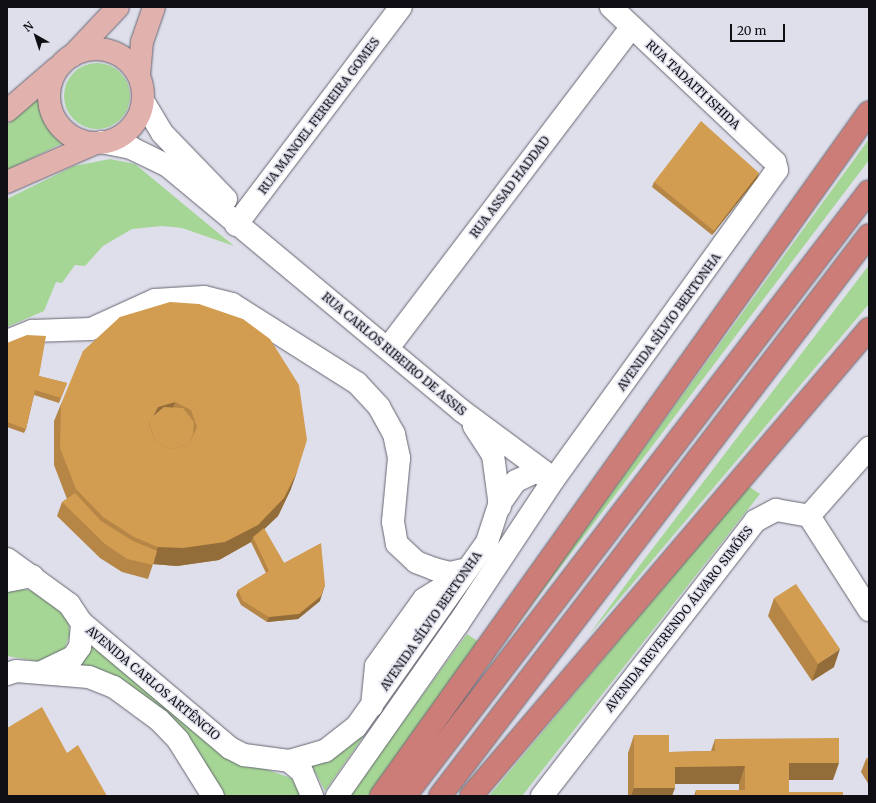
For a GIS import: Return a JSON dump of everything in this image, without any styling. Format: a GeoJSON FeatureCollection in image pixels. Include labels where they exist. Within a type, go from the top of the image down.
{"type":"FeatureCollection","features":[{"type":"Feature","properties":{"kind":"highway"},"geometry":{"type":"LineString","coordinates":[[381,796],[869,112]]}},
{"type":"Feature","properties":{"kind":"highway"},"geometry":{"type":"LineString","coordinates":[[405,796],[869,191]]}},
{"type":"Feature","properties":{"kind":"highway"},"geometry":{"type":"LineString","coordinates":[[440,796],[869,235]]}},
{"type":"Feature","properties":{"kind":"highway"},"geometry":{"type":"LineString","coordinates":[[471,796],[869,329]]}},
{"type":"Feature","properties":{"kind":"main road"},"geometry":{"type":"LineString","coordinates":[[7,111],[67,60],[118,7]]}},
{"type":"Feature","properties":{"kind":"main road"},"geometry":{"type":"LineString","coordinates":[[7,182],[129,129],[143,101],[139,76],[146,23],[154,7]]}},
{"type":"Feature","properties":{"kind":"main road"},"geometry":{"type":"LineString","coordinates":[[99,142],[70,135],[53,114],[50,87],[67,60],[84,51],[110,51],[121,56],[139,76]]}},
{"type":"Feature","properties":{"kind":"street","name":"RUA MANOEL FERREIRA GOMES"},"geometry":{"type":"LineString","coordinates":[[236,225],[401,7]]}},
{"type":"Feature","properties":{"kind":"street","name":"RUA TADAITI ISHIDA"},"geometry":{"type":"LineString","coordinates":[[611,7],[776,162]]}},
{"type":"Feature","properties":{"kind":"street","name":"RUA ASSAD HADDAD"},"geometry":{"type":"LineString","coordinates":[[388,348],[632,27]]}},
{"type":"Feature","properties":{"kind":"street"},"geometry":{"type":"LineString","coordinates":[[143,101],[162,133],[228,200],[236,215],[236,225]]}},
{"type":"Feature","properties":{"kind":"street","name":"RUA CARLOS RIBEIRO DE ASSIS"},"geometry":{"type":"LineString","coordinates":[[99,142],[131,148],[168,166],[236,225],[388,348],[462,411],[554,479]]}},
{"type":"Feature","properties":{"kind":"street","name":"AVENIDA SÍLVIO BERTONHA"},"geometry":{"type":"LineString","coordinates":[[337,796],[529,518],[554,479],[773,179],[776,162]]}},
{"type":"Feature","properties":{"kind":"street"},"geometry":{"type":"LineString","coordinates":[[7,341],[32,330],[91,329],[155,300],[204,297],[232,304],[357,383],[379,407],[394,434],[399,458],[393,522],[397,544],[416,562],[434,569],[450,573],[468,569]]}},
{"type":"Feature","properties":{"kind":"street"},"geometry":{"type":"LineString","coordinates":[[462,411],[493,455],[498,472],[498,505],[510,520],[529,518]]}},
{"type":"Feature","properties":{"kind":"street"},"geometry":{"type":"LineString","coordinates":[[869,448],[809,516],[869,610]]}},
{"type":"Feature","properties":{"kind":"street","name":"AVENIDA SÍLVIO BERTONHA"},"geometry":{"type":"LineString","coordinates":[[289,761],[325,751],[344,740],[372,706],[487,542],[498,505],[516,481],[526,474],[535,472],[554,479]]}},
{"type":"Feature","properties":{"kind":"street","name":"AVENIDA REVERENDO ÁLVARO SIMÕES"},"geometry":{"type":"LineString","coordinates":[[542,796],[755,521],[776,510],[809,516]]}},
{"type":"Feature","properties":{"kind":"street","name":"AVENIDA CARLOS ARTÊNCIO"},"geometry":{"type":"LineString","coordinates":[[7,559],[68,604],[82,623],[230,748],[244,755],[289,761]]}},
{"type":"Feature","properties":{"kind":"street"},"geometry":{"type":"LineString","coordinates":[[7,581],[32,576]]}},
{"type":"Feature","properties":{"kind":"street"},"geometry":{"type":"LineString","coordinates":[[41,672],[73,657],[80,647],[82,623]]}},
{"type":"Feature","properties":{"kind":"street","name":"AVENIDA CARLOS ARTÊNCIO"},"geometry":{"type":"LineString","coordinates":[[10,671],[41,672],[89,677],[114,687],[138,702],[178,740],[213,796]]}},
{"type":"Feature","properties":{"kind":"street"},"geometry":{"type":"LineString","coordinates":[[289,761],[302,772],[312,796]]}},
{"type":"Feature","properties":{"kind":"green space"},"geometry":{"type":"Polygon","coordinates":[[[97,63],[110,66],[120,73],[127,83],[130,96],[127,109],[120,119],[110,126],[97,129],[84,126],[74,119],[67,109],[64,96],[67,83],[74,73],[84,66],[97,63]]]}},
{"type":"Feature","properties":{"kind":"green space"},"geometry":{"type":"Polygon","coordinates":[[[41,96],[48,124],[63,143],[7,170],[7,125],[41,96]]]}},
{"type":"Feature","properties":{"kind":"green space"},"geometry":{"type":"Polygon","coordinates":[[[869,139],[869,160],[497,651],[574,544],[869,139]]]}},
{"type":"Feature","properties":{"kind":"green space"},"geometry":{"type":"Polygon","coordinates":[[[110,159],[135,164],[234,246],[182,228],[162,226],[132,229],[103,246],[85,266],[75,265],[62,283],[56,282],[44,311],[7,327],[7,199],[74,166],[110,159]]]}},
{"type":"Feature","properties":{"kind":"green space"},"geometry":{"type":"Polygon","coordinates":[[[869,265],[869,304],[589,635],[640,565],[869,265]]]}},
{"type":"Feature","properties":{"kind":"green space"},"geometry":{"type":"Polygon","coordinates":[[[748,486],[760,494],[522,796],[489,796],[748,486]]]}},
{"type":"Feature","properties":{"kind":"green space"},"geometry":{"type":"Polygon","coordinates":[[[16,588],[38,592],[68,619],[70,634],[63,653],[42,662],[7,656],[7,590],[16,588]]]}},
{"type":"Feature","properties":{"kind":"green space"},"geometry":{"type":"Polygon","coordinates":[[[467,634],[479,642],[369,796],[349,796],[467,634]]]}},
{"type":"Feature","properties":{"kind":"green space"},"geometry":{"type":"Polygon","coordinates":[[[94,643],[265,769],[291,778],[302,796],[224,796],[200,754],[152,701],[115,676],[77,664],[94,643]]]}},
{"type":"Feature","properties":{"kind":"green space"},"geometry":{"type":"Polygon","coordinates":[[[368,730],[325,791],[312,766],[330,759],[368,730]]]}},
{"type":"Feature","properties":{"kind":"building"},"geometry":{"type":"Polygon","coordinates":[[[701,121],[759,173],[714,231],[654,182],[701,121]]]}},
{"type":"Feature","properties":{"kind":"building"},"geometry":{"type":"Polygon","coordinates":[[[170,302],[199,304],[243,319],[270,339],[299,385],[307,440],[297,472],[284,498],[258,525],[225,542],[183,548],[158,547],[134,537],[103,517],[76,489],[60,448],[61,404],[83,351],[120,317],[170,302]],[[175,402],[158,407],[149,424],[155,441],[171,449],[189,444],[197,427],[191,410],[175,402]]]}},
{"type":"Feature","properties":{"kind":"building"},"geometry":{"type":"Polygon","coordinates":[[[27,335],[46,336],[39,376],[67,383],[61,398],[35,390],[26,429],[7,422],[7,343],[27,335]]]}},
{"type":"Feature","properties":{"kind":"building"},"geometry":{"type":"Polygon","coordinates":[[[164,407],[183,408],[194,422],[193,434],[189,444],[171,449],[155,441],[150,426],[150,421],[152,417],[164,407]]]}},
{"type":"Feature","properties":{"kind":"building"},"geometry":{"type":"Polygon","coordinates":[[[75,493],[101,521],[133,541],[157,551],[153,565],[127,559],[105,544],[62,502],[75,493]]]}},
{"type":"Feature","properties":{"kind":"building"},"geometry":{"type":"Polygon","coordinates":[[[264,528],[284,563],[321,543],[325,585],[321,596],[299,614],[269,617],[243,601],[238,590],[269,571],[253,537],[264,528]]]}},
{"type":"Feature","properties":{"kind":"building"},"geometry":{"type":"Polygon","coordinates":[[[796,584],[840,649],[818,664],[774,598],[796,584]]]}},
{"type":"Feature","properties":{"kind":"building"},"geometry":{"type":"Polygon","coordinates":[[[42,707],[67,753],[78,745],[107,796],[7,796],[7,728],[42,707]]]}},
{"type":"Feature","properties":{"kind":"building"},"geometry":{"type":"Polygon","coordinates":[[[634,735],[669,735],[669,752],[715,751],[715,739],[839,738],[839,763],[789,763],[789,792],[843,792],[843,796],[696,796],[696,790],[745,790],[745,766],[675,767],[675,788],[634,788],[634,735]]]}},
{"type":"Feature","properties":{"kind":"building"},"geometry":{"type":"Polygon","coordinates":[[[869,757],[869,764],[866,759],[869,757]]]}}]}
